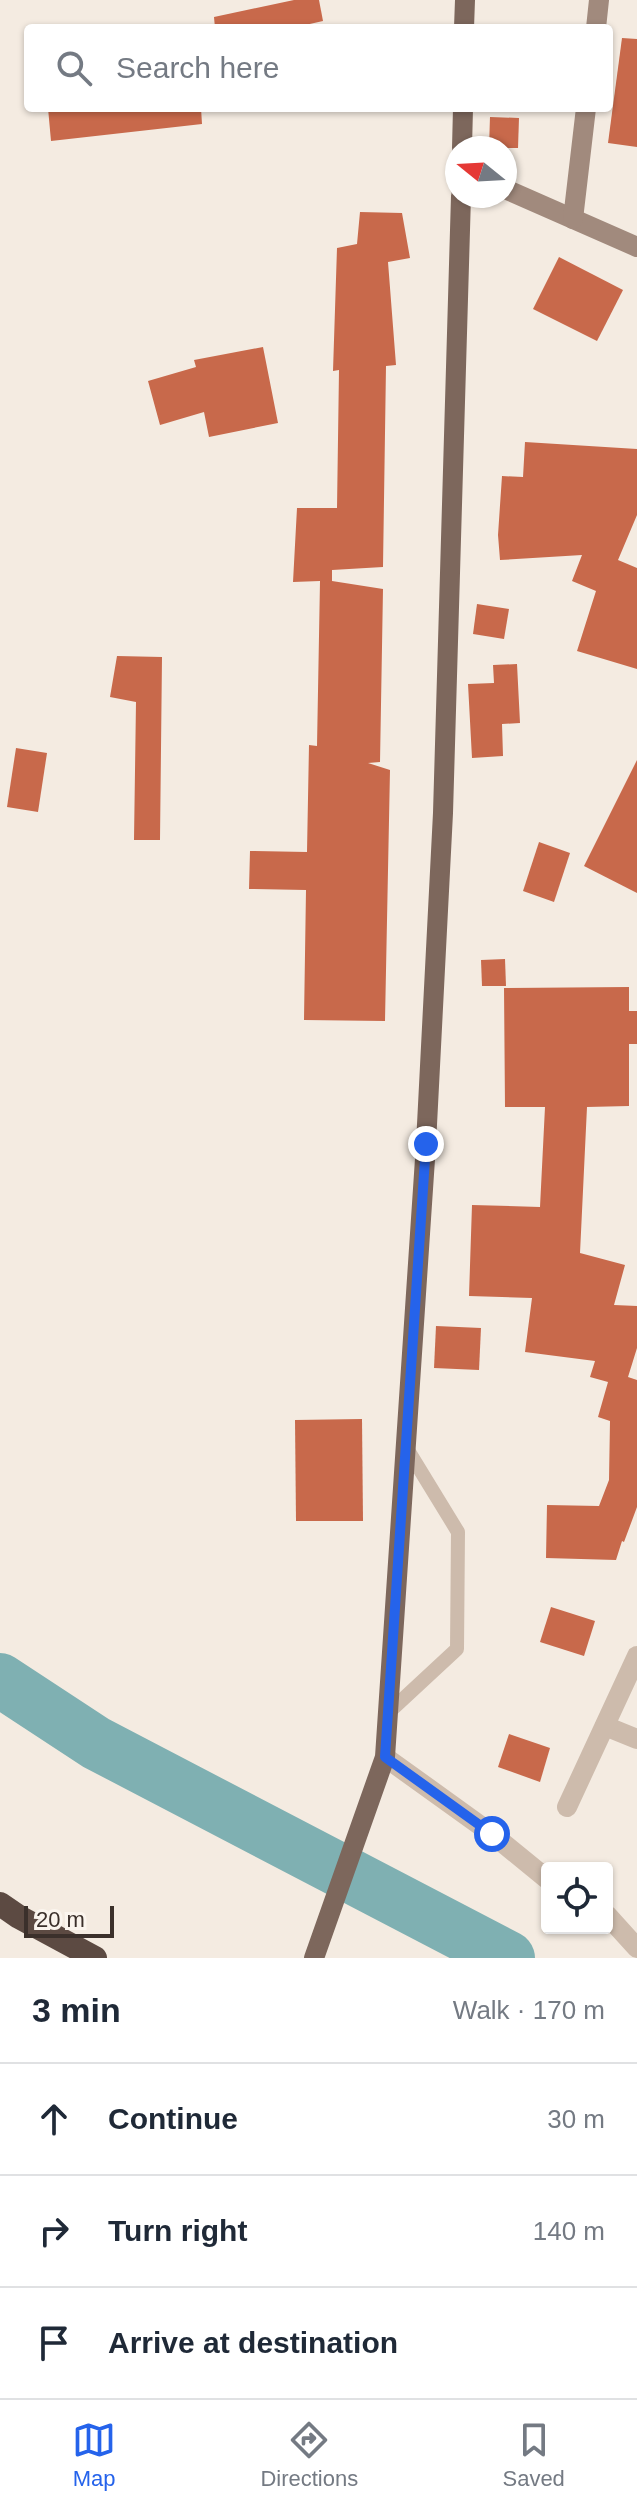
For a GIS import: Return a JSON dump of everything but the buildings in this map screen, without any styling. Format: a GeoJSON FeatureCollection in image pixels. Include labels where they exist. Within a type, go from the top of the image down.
{"type":"FeatureCollection","features":[{"type":"Feature","properties":{"kind":"highway"},"geometry":{"type":"LineString","coordinates":[[0,1904],[95,1958]]}},
{"type":"Feature","properties":{"kind":"main road"},"geometry":{"type":"LineString","coordinates":[[464,24],[465,0]]}},
{"type":"Feature","properties":{"kind":"main road"},"geometry":{"type":"LineString","coordinates":[[462,136],[463,112]]}},
{"type":"Feature","properties":{"kind":"main road"},"geometry":{"type":"LineString","coordinates":[[314,1958],[385,1757],[426,1144],[443,813],[461,208]]}},
{"type":"Feature","properties":{"kind":"street"},"geometry":{"type":"LineString","coordinates":[[596,24],[599,0]]}},
{"type":"Feature","properties":{"kind":"street"},"geometry":{"type":"LineString","coordinates":[[573,219],[586,112]]}},
{"type":"Feature","properties":{"kind":"street"},"geometry":{"type":"LineString","coordinates":[[517,194],[637,247]]}},
{"type":"Feature","properties":{"kind":"street"},"geometry":{"type":"LineString","coordinates":[[567,1807],[637,1656]]}},
{"type":"Feature","properties":{"kind":"street"},"geometry":{"type":"LineString","coordinates":[[605,1726],[637,1739]]}},
{"type":"Feature","properties":{"kind":"street"},"geometry":{"type":"LineString","coordinates":[[385,1757],[492,1834],[541,1874]]}},
{"type":"Feature","properties":{"kind":"street"},"geometry":{"type":"LineString","coordinates":[[613,1922],[637,1948]]}},
{"type":"Feature","properties":{"kind":"lane"},"geometry":{"type":"LineString","coordinates":[[388,1713],[457,1649],[458,1532],[406,1447]]}},
{"type":"Feature","properties":{"kind":"waterway"},"geometry":{"type":"LineString","coordinates":[[0,1680],[96,1743],[508,1958]]}},
{"type":"Feature","properties":{"kind":"route"},"geometry":{"type":"LineString","coordinates":[[426,1144],[385,1757],[492,1834]]}}]}
